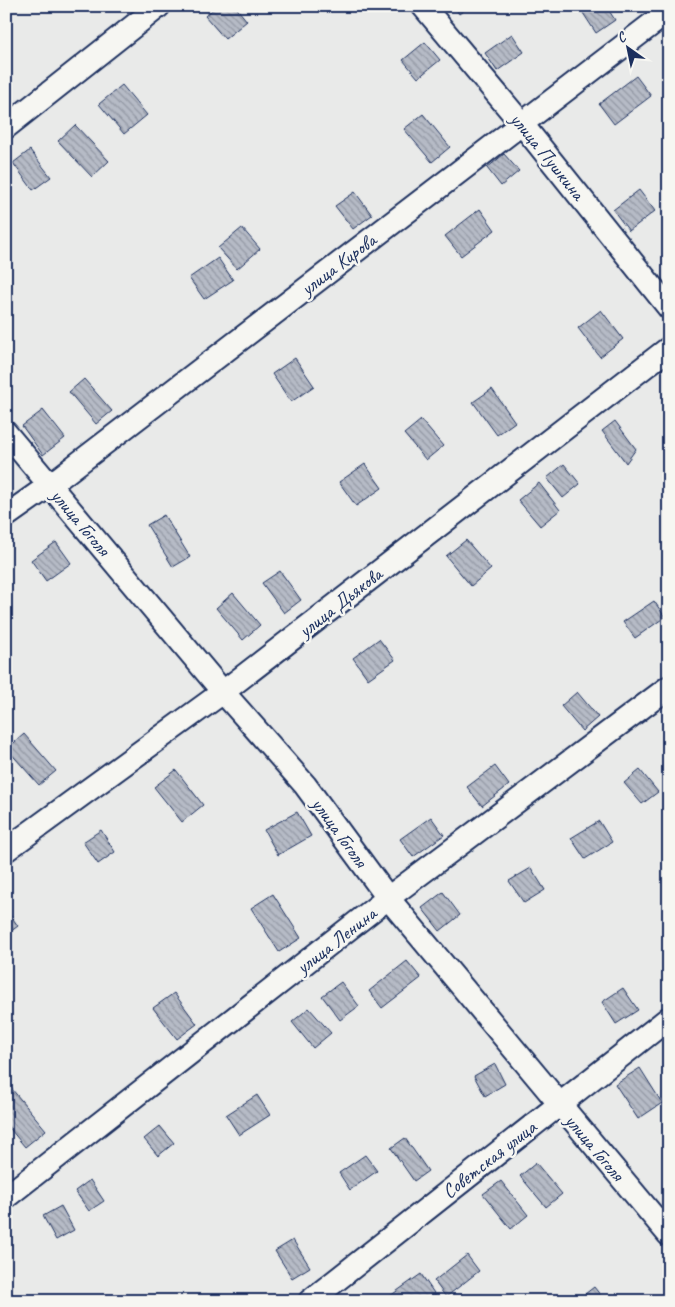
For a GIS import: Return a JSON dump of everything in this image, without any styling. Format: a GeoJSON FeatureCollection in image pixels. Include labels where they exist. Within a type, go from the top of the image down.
{"type":"FeatureCollection","features":[{"type":"Feature","properties":{"kind":"street"},"geometry":{"type":"LineString","coordinates":[[6,127],[159,6]]}},
{"type":"Feature","properties":{"kind":"street","name":"улица Пушкина"},"geometry":{"type":"LineString","coordinates":[[423,6],[522,124],[669,308]]}},
{"type":"Feature","properties":{"kind":"street","name":"улица Кирова"},"geometry":{"type":"LineString","coordinates":[[6,516],[50,485],[669,11]]}},
{"type":"Feature","properties":{"kind":"street","name":"улица Дьякова"},"geometry":{"type":"LineString","coordinates":[[6,850],[223,692],[669,348]]}},
{"type":"Feature","properties":{"kind":"street","name":"улица Гоголя"},"geometry":{"type":"LineString","coordinates":[[6,434],[223,692],[305,785],[388,898],[669,1235]]}},
{"type":"Feature","properties":{"kind":"street","name":"улица Ленина"},"geometry":{"type":"LineString","coordinates":[[6,1197],[388,898],[669,687]]}},
{"type":"Feature","properties":{"kind":"street","name":"Советская улица"},"geometry":{"type":"LineString","coordinates":[[310,1301],[669,1018]]}},
{"type":"Feature","properties":{"kind":"building"},"geometry":{"type":"Polygon","coordinates":[[[217,6],[235,6],[247,21],[225,39],[205,16],[217,6]]]}},
{"type":"Feature","properties":{"kind":"building"},"geometry":{"type":"Polygon","coordinates":[[[454,6],[470,6],[459,14],[454,6]]]}},
{"type":"Feature","properties":{"kind":"building"},"geometry":{"type":"Polygon","coordinates":[[[592,6],[606,6],[615,20],[596,33],[583,13],[592,6]]]}},
{"type":"Feature","properties":{"kind":"building"},"geometry":{"type":"Polygon","coordinates":[[[512,34],[524,52],[497,71],[485,53],[512,34]]]}},
{"type":"Feature","properties":{"kind":"building"},"geometry":{"type":"Polygon","coordinates":[[[425,42],[440,60],[418,78],[403,60],[425,42]]]}},
{"type":"Feature","properties":{"kind":"building"},"geometry":{"type":"Polygon","coordinates":[[[636,76],[651,96],[614,124],[599,104],[636,76]]]}},
{"type":"Feature","properties":{"kind":"building"},"geometry":{"type":"Polygon","coordinates":[[[122,85],[147,115],[124,134],[99,104],[122,85]]]}},
{"type":"Feature","properties":{"kind":"building"},"geometry":{"type":"Polygon","coordinates":[[[423,114],[450,147],[432,162],[404,129],[423,114]]]}},
{"type":"Feature","properties":{"kind":"building"},"geometry":{"type":"Polygon","coordinates":[[[75,125],[109,161],[92,177],[58,141],[75,125]]]}},
{"type":"Feature","properties":{"kind":"building"},"geometry":{"type":"Polygon","coordinates":[[[30,150],[51,177],[33,190],[13,163],[30,150]]]}},
{"type":"Feature","properties":{"kind":"building"},"geometry":{"type":"Polygon","coordinates":[[[504,154],[519,171],[501,186],[487,168],[504,154]]]}},
{"type":"Feature","properties":{"kind":"building"},"geometry":{"type":"Polygon","coordinates":[[[639,190],[655,211],[629,231],[613,210],[639,190]]]}},
{"type":"Feature","properties":{"kind":"building"},"geometry":{"type":"Polygon","coordinates":[[[355,192],[372,215],[353,229],[335,206],[355,192]]]}},
{"type":"Feature","properties":{"kind":"building"},"geometry":{"type":"Polygon","coordinates":[[[480,209],[495,230],[461,256],[445,236],[480,209]]]}},
{"type":"Feature","properties":{"kind":"building"},"geometry":{"type":"Polygon","coordinates":[[[242,228],[260,249],[237,269],[218,248],[242,228]]]}},
{"type":"Feature","properties":{"kind":"building"},"geometry":{"type":"Polygon","coordinates":[[[218,258],[233,280],[204,299],[189,278],[218,258]]]}},
{"type":"Feature","properties":{"kind":"building"},"geometry":{"type":"Polygon","coordinates":[[[601,310],[623,339],[600,357],[578,328],[601,310]]]}},
{"type":"Feature","properties":{"kind":"building"},"geometry":{"type":"Polygon","coordinates":[[[295,358],[314,386],[291,402],[272,374],[295,358]]]}},
{"type":"Feature","properties":{"kind":"building"},"geometry":{"type":"Polygon","coordinates":[[[84,379],[112,411],[96,424],[69,392],[84,379]]]}},
{"type":"Feature","properties":{"kind":"building"},"geometry":{"type":"Polygon","coordinates":[[[492,389],[515,422],[497,435],[473,402],[492,389]]]}},
{"type":"Feature","properties":{"kind":"building"},"geometry":{"type":"Polygon","coordinates":[[[43,410],[65,438],[43,455],[22,426],[43,410]]]}},
{"type":"Feature","properties":{"kind":"building"},"geometry":{"type":"Polygon","coordinates":[[[421,420],[443,446],[426,460],[404,434],[421,420]]]}},
{"type":"Feature","properties":{"kind":"building"},"geometry":{"type":"Polygon","coordinates":[[[615,421],[636,449],[626,463],[602,431],[615,421]]]}},
{"type":"Feature","properties":{"kind":"building"},"geometry":{"type":"Polygon","coordinates":[[[365,464],[382,488],[356,506],[339,482],[365,464]]]}},
{"type":"Feature","properties":{"kind":"building"},"geometry":{"type":"Polygon","coordinates":[[[564,464],[580,484],[563,498],[547,478],[564,464]]]}},
{"type":"Feature","properties":{"kind":"building"},"geometry":{"type":"Polygon","coordinates":[[[539,483],[560,510],[540,526],[518,500],[539,483]]]}},
{"type":"Feature","properties":{"kind":"building"},"geometry":{"type":"Polygon","coordinates":[[[164,515],[190,557],[173,567],[147,525],[164,515]]]}},
{"type":"Feature","properties":{"kind":"building"},"geometry":{"type":"Polygon","coordinates":[[[466,540],[491,569],[471,586],[446,556],[466,540]]]}},
{"type":"Feature","properties":{"kind":"building"},"geometry":{"type":"Polygon","coordinates":[[[56,542],[71,563],[46,581],[31,560],[56,542]]]}},
{"type":"Feature","properties":{"kind":"building"},"geometry":{"type":"Polygon","coordinates":[[[280,571],[301,600],[284,613],[262,583],[280,571]]]}},
{"type":"Feature","properties":{"kind":"building"},"geometry":{"type":"Polygon","coordinates":[[[233,593],[260,625],[243,640],[216,608],[233,593]]]}},
{"type":"Feature","properties":{"kind":"building"},"geometry":{"type":"Polygon","coordinates":[[[654,601],[665,617],[635,638],[623,622],[654,601]]]}},
{"type":"Feature","properties":{"kind":"building"},"geometry":{"type":"Polygon","coordinates":[[[379,639],[395,660],[368,679],[353,658],[379,639]]]}},
{"type":"Feature","properties":{"kind":"building"},"geometry":{"type":"Polygon","coordinates":[[[577,692],[598,717],[582,731],[561,706],[577,692]]]}},
{"type":"Feature","properties":{"kind":"building"},"geometry":{"type":"Polygon","coordinates":[[[24,734],[56,771],[39,785],[7,749],[24,734]]]}},
{"type":"Feature","properties":{"kind":"building"},"geometry":{"type":"Polygon","coordinates":[[[495,766],[509,785],[482,806],[467,787],[495,766]]]}},
{"type":"Feature","properties":{"kind":"building"},"geometry":{"type":"Polygon","coordinates":[[[176,770],[203,805],[182,822],[154,787],[176,770]]]}},
{"type":"Feature","properties":{"kind":"building"},"geometry":{"type":"Polygon","coordinates":[[[640,770],[658,792],[642,804],[624,783],[640,770]]]}},
{"type":"Feature","properties":{"kind":"building"},"geometry":{"type":"Polygon","coordinates":[[[297,812],[311,836],[278,855],[264,830],[297,812]]]}},
{"type":"Feature","properties":{"kind":"building"},"geometry":{"type":"Polygon","coordinates":[[[431,817],[444,835],[413,857],[400,839],[431,817]]]}},
{"type":"Feature","properties":{"kind":"building"},"geometry":{"type":"Polygon","coordinates":[[[599,821],[612,842],[585,859],[571,838],[599,821]]]}},
{"type":"Feature","properties":{"kind":"building"},"geometry":{"type":"Polygon","coordinates":[[[101,830],[115,852],[98,864],[83,842],[101,830]]]}},
{"type":"Feature","properties":{"kind":"building"},"geometry":{"type":"Polygon","coordinates":[[[531,868],[545,890],[524,903],[509,881],[531,868]]]}},
{"type":"Feature","properties":{"kind":"building"},"geometry":{"type":"Polygon","coordinates":[[[443,892],[460,915],[440,931],[422,908],[443,892]]]}},
{"type":"Feature","properties":{"kind":"building"},"geometry":{"type":"Polygon","coordinates":[[[273,894],[301,938],[279,952],[251,908],[273,894]]]}},
{"type":"Feature","properties":{"kind":"building"},"geometry":{"type":"Polygon","coordinates":[[[6,909],[18,926],[6,935],[6,909]]]}},
{"type":"Feature","properties":{"kind":"building"},"geometry":{"type":"Polygon","coordinates":[[[407,961],[421,978],[382,1008],[369,991],[407,961]]]}},
{"type":"Feature","properties":{"kind":"building"},"geometry":{"type":"Polygon","coordinates":[[[341,982],[359,1006],[340,1020],[322,996],[341,982]]]}},
{"type":"Feature","properties":{"kind":"building"},"geometry":{"type":"Polygon","coordinates":[[[623,988],[638,1010],[616,1024],[602,1002],[623,988]]]}},
{"type":"Feature","properties":{"kind":"building"},"geometry":{"type":"Polygon","coordinates":[[[174,993],[197,1024],[177,1039],[153,1008],[174,993]]]}},
{"type":"Feature","properties":{"kind":"building"},"geometry":{"type":"Polygon","coordinates":[[[309,1008],[331,1033],[313,1048],[292,1022],[309,1008]]]}},
{"type":"Feature","properties":{"kind":"building"},"geometry":{"type":"Polygon","coordinates":[[[495,1064],[505,1084],[485,1096],[474,1076],[495,1064]]]}},
{"type":"Feature","properties":{"kind":"building"},"geometry":{"type":"Polygon","coordinates":[[[640,1068],[662,1103],[638,1119],[615,1084],[640,1068]]]}},
{"type":"Feature","properties":{"kind":"building"},"geometry":{"type":"Polygon","coordinates":[[[6,1082],[46,1130],[25,1147],[6,1124],[6,1082]]]}},
{"type":"Feature","properties":{"kind":"building"},"geometry":{"type":"Polygon","coordinates":[[[257,1095],[270,1115],[239,1135],[226,1115],[257,1095]]]}},
{"type":"Feature","properties":{"kind":"building"},"geometry":{"type":"Polygon","coordinates":[[[160,1126],[174,1143],[158,1156],[144,1139],[160,1126]]]}},
{"type":"Feature","properties":{"kind":"building"},"geometry":{"type":"Polygon","coordinates":[[[405,1138],[428,1171],[414,1181],[391,1148],[405,1138]]]}},
{"type":"Feature","properties":{"kind":"building"},"geometry":{"type":"Polygon","coordinates":[[[365,1155],[377,1171],[350,1190],[339,1173],[365,1155]]]}},
{"type":"Feature","properties":{"kind":"building"},"geometry":{"type":"Polygon","coordinates":[[[536,1163],[562,1194],[546,1207],[520,1176],[536,1163]]]}},
{"type":"Feature","properties":{"kind":"building"},"geometry":{"type":"Polygon","coordinates":[[[90,1180],[104,1201],[89,1211],[75,1191],[90,1180]]]}},
{"type":"Feature","properties":{"kind":"building"},"geometry":{"type":"Polygon","coordinates":[[[501,1181],[528,1215],[511,1229],[483,1194],[501,1181]]]}},
{"type":"Feature","properties":{"kind":"building"},"geometry":{"type":"Polygon","coordinates":[[[61,1206],[74,1230],[56,1240],[43,1216],[61,1206]]]}},
{"type":"Feature","properties":{"kind":"building"},"geometry":{"type":"Polygon","coordinates":[[[293,1240],[310,1267],[292,1278],[275,1251],[293,1240]]]}},
{"type":"Feature","properties":{"kind":"building"},"geometry":{"type":"Polygon","coordinates":[[[467,1255],[479,1271],[446,1297],[434,1281],[467,1255]]]}},
{"type":"Feature","properties":{"kind":"building"},"geometry":{"type":"Polygon","coordinates":[[[421,1274],[436,1296],[429,1301],[383,1301],[421,1274]]]}},
{"type":"Feature","properties":{"kind":"building"},"geometry":{"type":"Polygon","coordinates":[[[6,1285],[17,1301],[6,1301],[6,1285]]]}},
{"type":"Feature","properties":{"kind":"building"},"geometry":{"type":"Polygon","coordinates":[[[594,1287],[605,1301],[576,1301],[594,1287]]]}}]}
